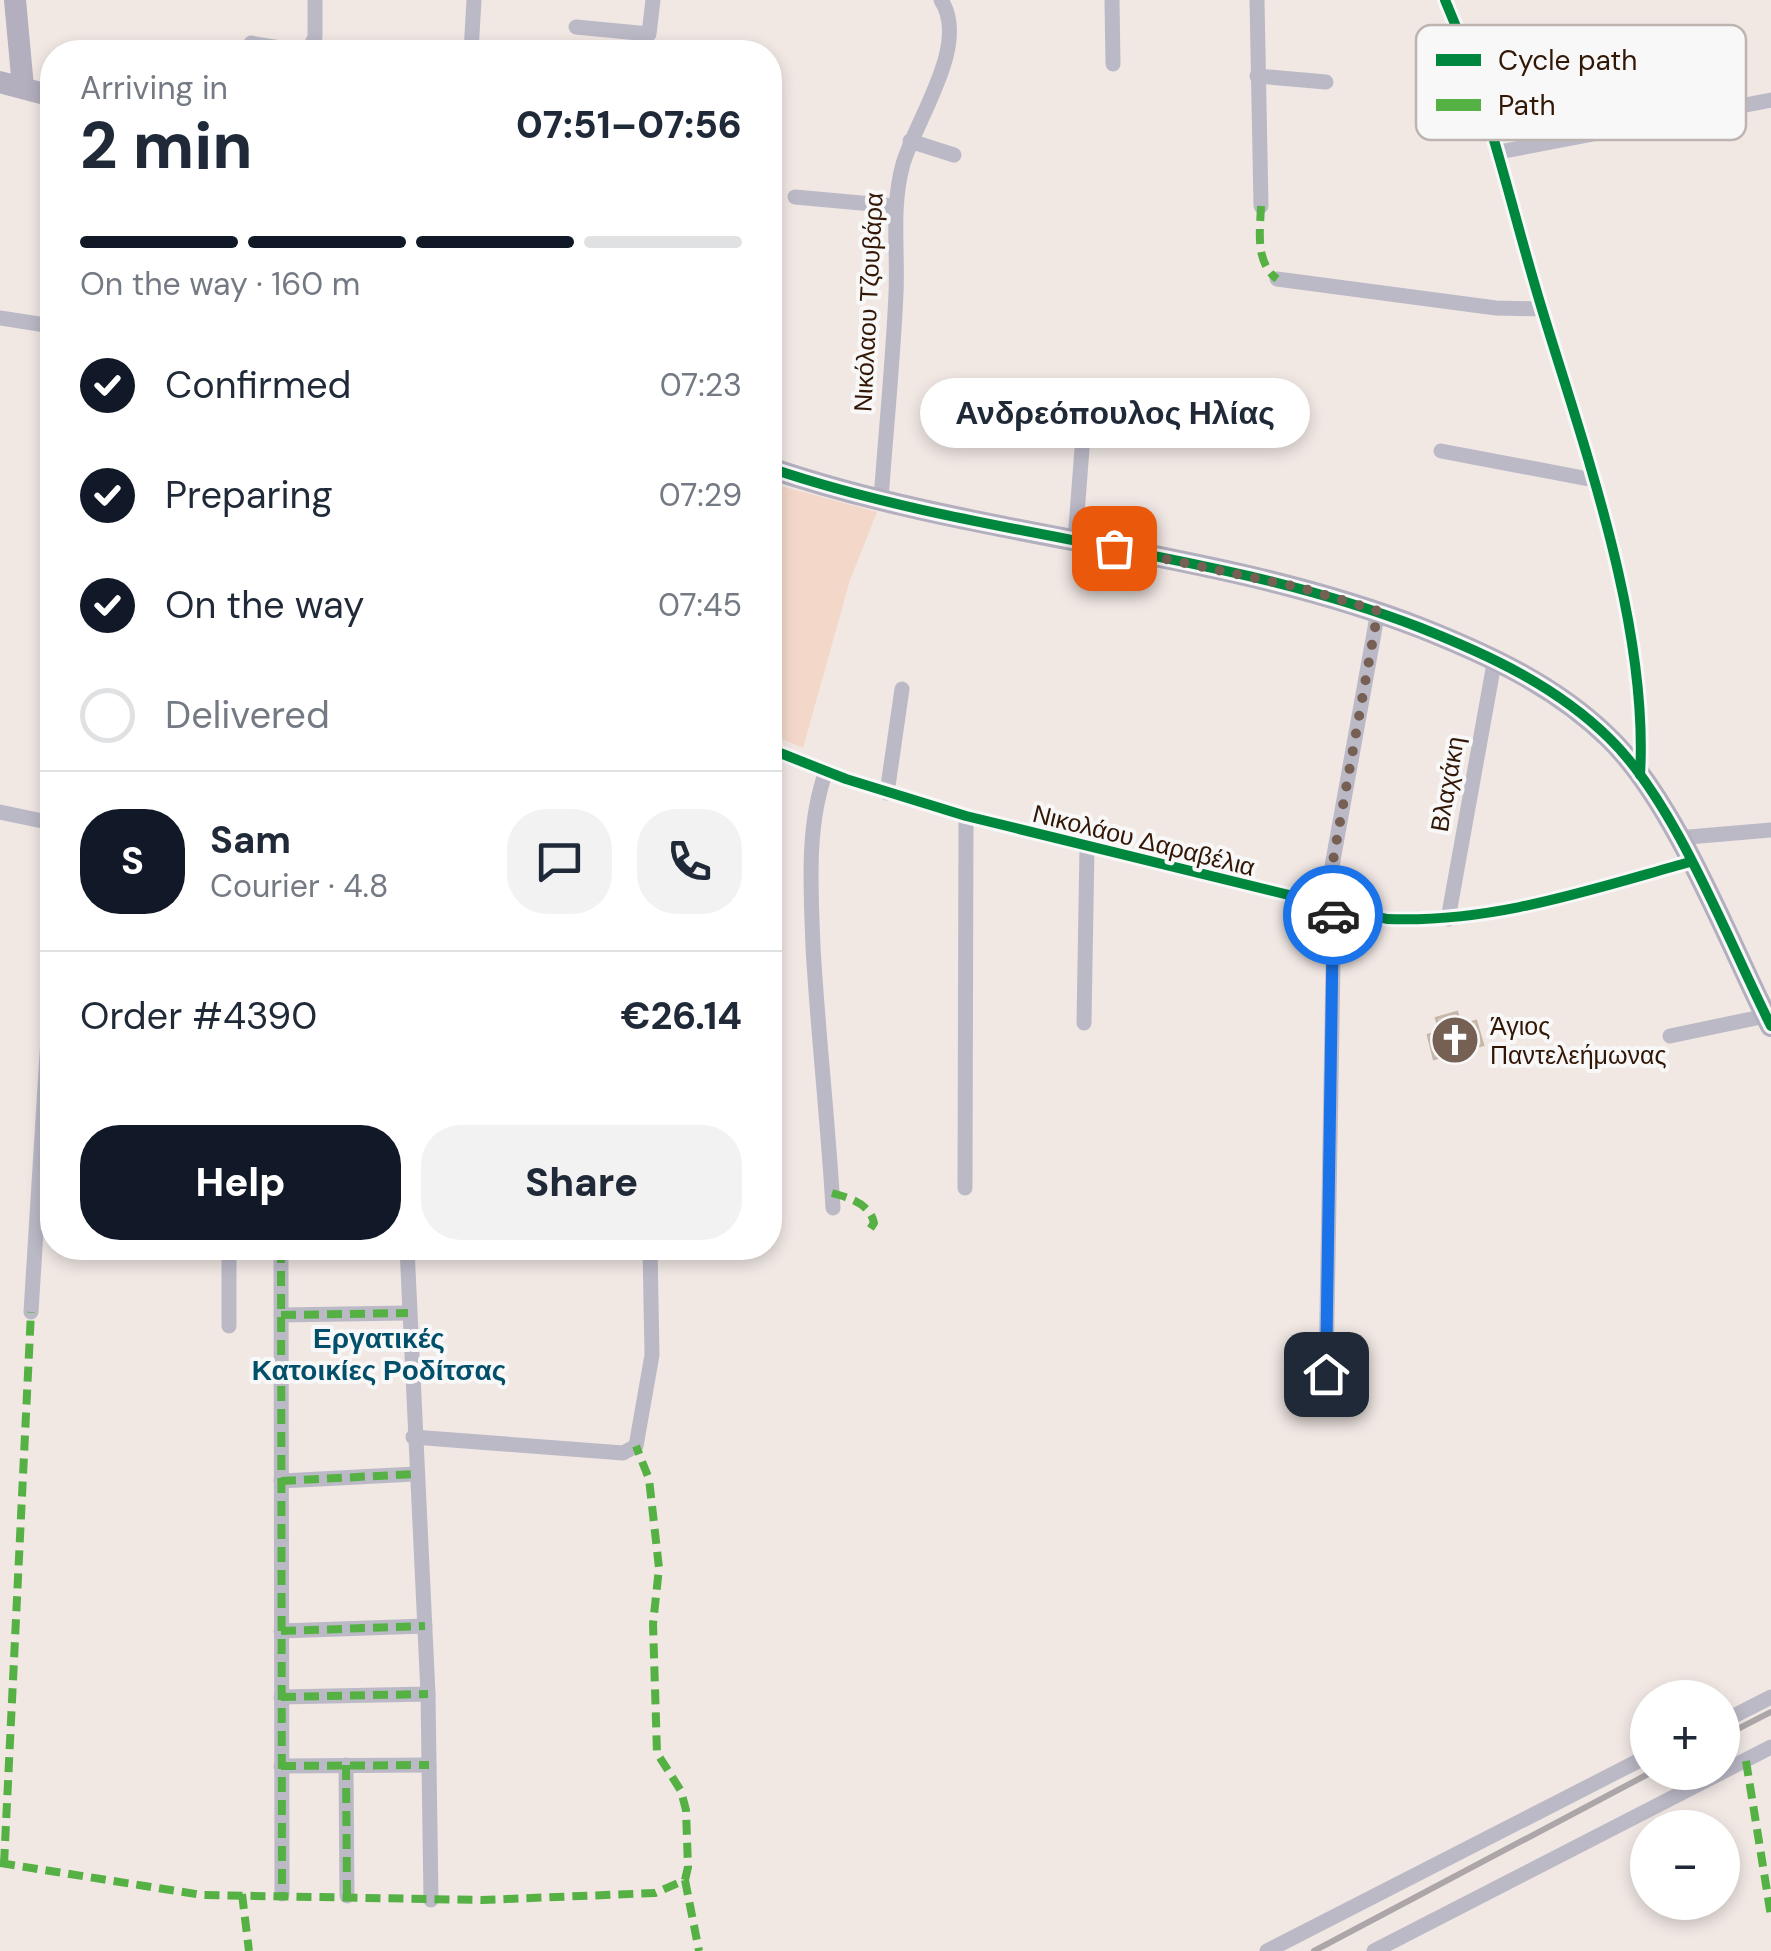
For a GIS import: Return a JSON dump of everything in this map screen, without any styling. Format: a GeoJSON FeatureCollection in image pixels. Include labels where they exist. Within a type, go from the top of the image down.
{"type":"FeatureCollection","features":[{"type":"Feature","properties":{"kind":"street"},"geometry":{"type":"LineString","coordinates":[[15,0],[11,84],[40,92]]}},
{"type":"Feature","properties":{"kind":"street"},"geometry":{"type":"LineString","coordinates":[[314,40],[315,0]]}},
{"type":"Feature","properties":{"kind":"street"},"geometry":{"type":"LineString","coordinates":[[472,40],[474,0]]}},
{"type":"Feature","properties":{"kind":"street"},"geometry":{"type":"LineString","coordinates":[[576,28],[649,34],[653,0]]}},
{"type":"Feature","properties":{"kind":"street","name":"Νικόλαου Τζουβάρα"},"geometry":{"type":"LineString","coordinates":[[882,499],[896,287],[894,206],[910,141],[948,54],[951,19],[941,0]]}},
{"type":"Feature","properties":{"kind":"street"},"geometry":{"type":"LineString","coordinates":[[1112,0],[1113,64]]}},
{"type":"Feature","properties":{"kind":"street"},"geometry":{"type":"LineString","coordinates":[[1257,0],[1260,206]]}},
{"type":"Feature","properties":{"kind":"street"},"geometry":{"type":"LineString","coordinates":[[1445,0],[1454,25]]}},
{"type":"Feature","properties":{"kind":"street"},"geometry":{"type":"LineString","coordinates":[[1257,76],[1326,82]]}},
{"type":"Feature","properties":{"kind":"street"},"geometry":{"type":"LineString","coordinates":[[1746,105],[1771,100]]}},
{"type":"Feature","properties":{"kind":"street"},"geometry":{"type":"LineString","coordinates":[[1495,140],[1594,480],[1632,659],[1642,744],[1640,775]]}},
{"type":"Feature","properties":{"kind":"street"},"geometry":{"type":"LineString","coordinates":[[1499,152],[1562,140]]}},
{"type":"Feature","properties":{"kind":"street"},"geometry":{"type":"LineString","coordinates":[[910,141],[954,155]]}},
{"type":"Feature","properties":{"kind":"street"},"geometry":{"type":"LineString","coordinates":[[795,197],[894,206]]}},
{"type":"Feature","properties":{"kind":"street"},"geometry":{"type":"LineString","coordinates":[[1277,279],[1496,308],[1542,309]]}},
{"type":"Feature","properties":{"kind":"street"},"geometry":{"type":"LineString","coordinates":[[0,318],[40,324]]}},
{"type":"Feature","properties":{"kind":"street"},"geometry":{"type":"LineString","coordinates":[[1075,540],[1084,423]]}},
{"type":"Feature","properties":{"kind":"street"},"geometry":{"type":"LineString","coordinates":[[1441,451],[1594,480]]}},
{"type":"Feature","properties":{"kind":"street"},"geometry":{"type":"LineString","coordinates":[[782,471],[882,499],[1302,588],[1378,611],[1495,658],[1572,706],[1610,738],[1640,775],[1690,862],[1768,1021],[1670,1036]]}},
{"type":"Feature","properties":{"kind":"street"},"geometry":{"type":"LineString","coordinates":[[1326,1374],[1329,906],[1378,611]]}},
{"type":"Feature","properties":{"kind":"street","name":"Βλαχάκη"},"geometry":{"type":"LineString","coordinates":[[1448,919],[1495,658]]}},
{"type":"Feature","properties":{"kind":"street"},"geometry":{"type":"LineString","coordinates":[[887,793],[902,689]]}},
{"type":"Feature","properties":{"kind":"street","name":"Νικολάου Δαραβέλια"},"geometry":{"type":"LineString","coordinates":[[782,754],[887,793],[966,816],[1387,919],[1448,919],[1531,907],[1690,862]]}},
{"type":"Feature","properties":{"kind":"street"},"geometry":{"type":"LineString","coordinates":[[826,771],[814,822],[811,876],[817,1025],[833,1208]]}},
{"type":"Feature","properties":{"kind":"street"},"geometry":{"type":"LineString","coordinates":[[0,812],[40,820]]}},
{"type":"Feature","properties":{"kind":"street"},"geometry":{"type":"LineString","coordinates":[[964,1188],[966,816]]}},
{"type":"Feature","properties":{"kind":"street"},"geometry":{"type":"LineString","coordinates":[[1677,838],[1771,830]]}},
{"type":"Feature","properties":{"kind":"street"},"geometry":{"type":"LineString","coordinates":[[1084,1023],[1087,847]]}},
{"type":"Feature","properties":{"kind":"street"},"geometry":{"type":"LineString","coordinates":[[31,1312],[40,1167]]}},
{"type":"Feature","properties":{"kind":"street"},"geometry":{"type":"LineString","coordinates":[[229,1260],[229,1326]]}},
{"type":"Feature","properties":{"kind":"street"},"geometry":{"type":"LineString","coordinates":[[281,1260],[282,1894]]}},
{"type":"Feature","properties":{"kind":"street"},"geometry":{"type":"LineString","coordinates":[[407,1260],[428,1694],[432,1900]]}},
{"type":"Feature","properties":{"kind":"street"},"geometry":{"type":"LineString","coordinates":[[414,1437],[624,1453],[636,1446],[649,1379],[654,1316],[651,1260]]}},
{"type":"Feature","properties":{"kind":"street"},"geometry":{"type":"LineString","coordinates":[[281,1316],[408,1313]]}},
{"type":"Feature","properties":{"kind":"street"},"geometry":{"type":"LineString","coordinates":[[282,1481],[415,1474]]}},
{"type":"Feature","properties":{"kind":"street"},"geometry":{"type":"LineString","coordinates":[[281,1631],[425,1626]]}},
{"type":"Feature","properties":{"kind":"street"},"geometry":{"type":"LineString","coordinates":[[281,1697],[428,1694]]}},
{"type":"Feature","properties":{"kind":"street"},"geometry":{"type":"LineString","coordinates":[[1740,1713],[1771,1697]]}},
{"type":"Feature","properties":{"kind":"street"},"geometry":{"type":"LineString","coordinates":[[1374,1951],[1771,1747]]}},
{"type":"Feature","properties":{"kind":"street"},"geometry":{"type":"LineString","coordinates":[[346,1765],[348,1896]]}},
{"type":"Feature","properties":{"kind":"street"},"geometry":{"type":"LineString","coordinates":[[281,1766],[430,1765]]}},
{"type":"Feature","properties":{"kind":"street"},"geometry":{"type":"LineString","coordinates":[[1266,1951],[1630,1765]]}},
{"type":"Feature","properties":{"kind":"shaded area"},"geometry":{"type":"Polygon","coordinates":[[[782,486],[877,512],[850,580],[803,748],[782,739],[782,486]]]}},
{"type":"Feature","properties":{"kind":"building","name":"Άγιος Παντελεήμωνας"},"geometry":{"type":"Polygon","coordinates":[[[1457,1012],[1461,1025],[1476,1021],[1483,1045],[1434,1059],[1428,1035],[1440,1031],[1436,1018],[1457,1012]]]}},
{"type":"Feature","properties":{"kind":"railway"},"geometry":{"type":"LineString","coordinates":[[1740,1728],[1771,1712]]}},
{"type":"Feature","properties":{"kind":"railway"},"geometry":{"type":"LineString","coordinates":[[1314,1951],[1630,1784]]}},
{"type":"Feature","properties":{"kind":"marked path"},"geometry":{"type":"LineString","coordinates":[[1261,206],[1262,255],[1277,279]]}},
{"type":"Feature","properties":{"kind":"marked path"},"geometry":{"type":"LineString","coordinates":[[832,1193],[864,1206],[874,1223],[866,1235]]}},
{"type":"Feature","properties":{"kind":"marked path"},"geometry":{"type":"LineString","coordinates":[[281,1260],[282,1894]]}},
{"type":"Feature","properties":{"kind":"marked path"},"geometry":{"type":"LineString","coordinates":[[4,1864],[31,1312]]}},
{"type":"Feature","properties":{"kind":"marked path"},"geometry":{"type":"LineString","coordinates":[[281,1315],[408,1313]]}},
{"type":"Feature","properties":{"kind":"marked path"},"geometry":{"type":"LineString","coordinates":[[0,1863],[202,1895],[482,1900],[655,1893],[685,1880],[686,1810],[681,1791],[657,1753],[653,1624],[659,1568],[649,1479],[636,1446]]}},
{"type":"Feature","properties":{"kind":"marked path"},"geometry":{"type":"LineString","coordinates":[[281,1481],[415,1474]]}},
{"type":"Feature","properties":{"kind":"marked path"},"geometry":{"type":"LineString","coordinates":[[281,1631],[425,1626]]}},
{"type":"Feature","properties":{"kind":"marked path"},"geometry":{"type":"LineString","coordinates":[[281,1697],[428,1694]]}},
{"type":"Feature","properties":{"kind":"marked path"},"geometry":{"type":"LineString","coordinates":[[1746,1761],[1771,1916]]}},
{"type":"Feature","properties":{"kind":"marked path"},"geometry":{"type":"LineString","coordinates":[[346,1765],[347,1896]]}},
{"type":"Feature","properties":{"kind":"marked path"},"geometry":{"type":"LineString","coordinates":[[281,1766],[429,1765]]}},
{"type":"Feature","properties":{"kind":"marked path"},"geometry":{"type":"LineString","coordinates":[[685,1880],[699,1951]]}},
{"type":"Feature","properties":{"kind":"marked path"},"geometry":{"type":"LineString","coordinates":[[242,1894],[249,1951]]}},
{"type":"Feature","properties":{"kind":"cycle path"},"geometry":{"type":"LineString","coordinates":[[1445,0],[1455,25]]}},
{"type":"Feature","properties":{"kind":"cycle path"},"geometry":{"type":"LineString","coordinates":[[1494,140],[1610,538],[1634,659],[1640,775]]}},
{"type":"Feature","properties":{"kind":"cycle path"},"geometry":{"type":"LineString","coordinates":[[782,472],[932,512],[1179,561],[1342,601],[1446,638],[1521,674],[1567,703],[1609,738],[1657,798],[1719,915],[1771,1026]]}},
{"type":"Feature","properties":{"kind":"cycle path"},"geometry":{"type":"LineString","coordinates":[[782,754],[846,779],[966,816],[1387,919],[1427,919],[1503,910],[1690,862]]}},
{"type":"Feature","properties":{"kind":"way so far"},"geometry":{"type":"LineString","coordinates":[[1114,548],[1302,588],[1378,611],[1325,905],[1334,907],[1333,915]]}},
{"type":"Feature","properties":{"kind":"place","name":"Ανδρεόπουλος Ηλίας"},"geometry":{"type":"Point","coordinates":[1114,548]}},
{"type":"Feature","properties":{"kind":"place","name":"Άγιος Παντελεήμωνας"},"geometry":{"type":"Point","coordinates":[1455,1040]}},
{"type":"Feature","properties":{"kind":"district","name":"Εργατικές Κατοικίες Ροδίτσας"},"geometry":{"type":"Point","coordinates":[379,1354]}},
{"type":"Feature","properties":{"kind":"route"},"geometry":{"type":"LineString","coordinates":[[1326,1374],[1333,915]]}}]}
